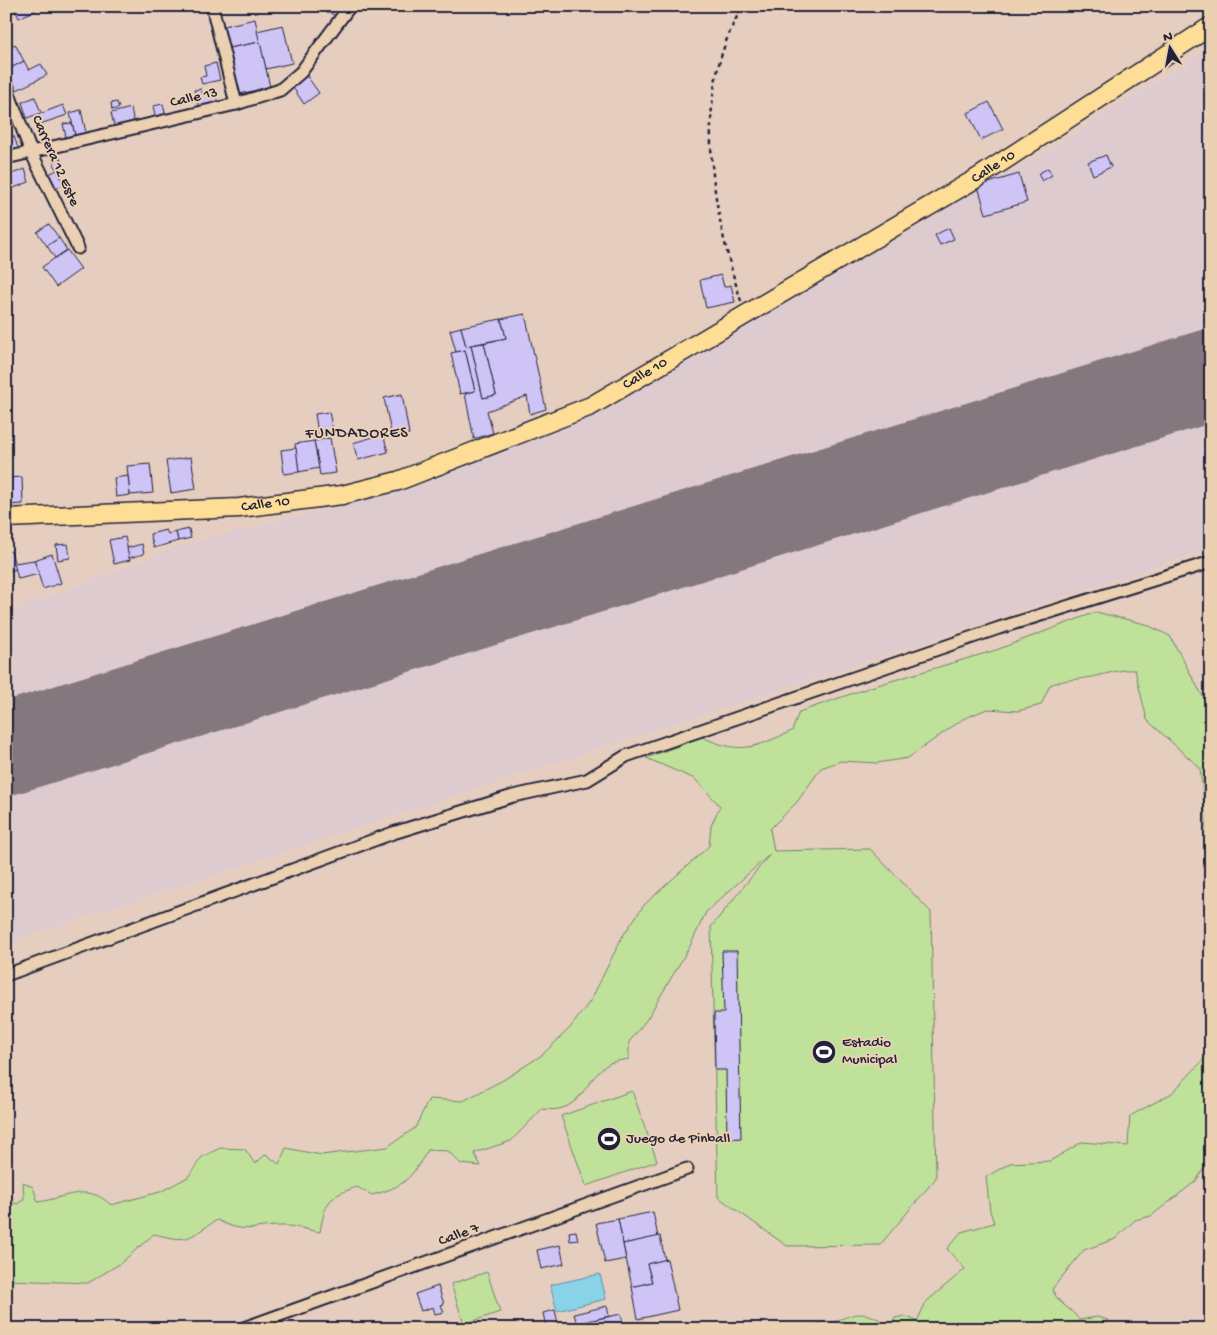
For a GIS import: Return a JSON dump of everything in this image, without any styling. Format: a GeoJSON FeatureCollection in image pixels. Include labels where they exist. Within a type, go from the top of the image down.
{"type":"FeatureCollection","features":[{"type":"Feature","properties":{"kind":"main road","name":"Calle 10"},"geometry":{"type":"LineString","coordinates":[[6,518],[239,508],[342,495],[398,481],[591,406],[977,178],[1211,26]]}},
{"type":"Feature","properties":{"kind":"street"},"geometry":{"type":"LineString","coordinates":[[212,6],[236,104]]}},
{"type":"Feature","properties":{"kind":"street","name":"Calle 13"},"geometry":{"type":"LineString","coordinates":[[6,158],[236,104],[280,90],[301,72],[350,6]]}},
{"type":"Feature","properties":{"kind":"street","name":"Carrera 12 Este"},"geometry":{"type":"LineString","coordinates":[[6,86],[31,152],[78,248]]}},
{"type":"Feature","properties":{"kind":"street"},"geometry":{"type":"LineString","coordinates":[[6,975],[393,833],[513,796],[588,780],[626,756],[999,628],[1211,562]]}},
{"type":"Feature","properties":{"kind":"street","name":"Calle 7"},"geometry":{"type":"LineString","coordinates":[[241,1329],[687,1169]]}},
{"type":"Feature","properties":{"kind":"path"},"geometry":{"type":"LineString","coordinates":[[743,6],[729,29],[718,64],[710,118],[710,148],[722,229],[745,314]]}},
{"type":"Feature","properties":{"kind":"shaded area"},"geometry":{"type":"Polygon","coordinates":[[[1211,47],[1211,548],[6,943],[6,613],[180,546],[400,490],[633,392],[936,216],[977,185],[1026,164],[1211,47]]]}},
{"type":"Feature","properties":{"kind":"green space"},"geometry":{"type":"Polygon","coordinates":[[[1096,612],[1145,624],[1170,636],[1202,695],[1211,699],[1211,843],[1208,839],[1200,768],[1147,720],[1135,670],[1119,671],[1055,683],[1050,685],[1041,705],[1018,711],[987,709],[963,719],[908,758],[877,763],[841,761],[821,768],[797,802],[770,829],[774,851],[870,849],[931,912],[936,1178],[880,1245],[787,1246],[718,1197],[711,927],[770,854],[706,912],[690,946],[647,1019],[629,1042],[629,1059],[610,1063],[593,1078],[574,1102],[566,1107],[542,1109],[511,1141],[474,1153],[481,1166],[461,1164],[448,1151],[428,1150],[411,1175],[393,1188],[372,1195],[357,1187],[347,1190],[334,1198],[326,1207],[320,1232],[286,1226],[249,1229],[227,1225],[217,1220],[188,1238],[182,1239],[154,1234],[121,1263],[88,1283],[8,1280],[6,1200],[17,1204],[24,1199],[23,1182],[33,1187],[38,1202],[76,1193],[85,1193],[102,1198],[111,1205],[160,1192],[188,1177],[202,1157],[220,1148],[245,1149],[255,1164],[266,1154],[279,1164],[286,1148],[321,1155],[387,1147],[415,1128],[429,1099],[463,1101],[505,1079],[542,1055],[570,1028],[591,1000],[622,937],[644,905],[709,846],[711,826],[720,806],[695,779],[646,758],[702,737],[716,743],[738,747],[747,747],[767,742],[792,731],[799,712],[871,687],[996,650],[1096,612]]]}},
{"type":"Feature","properties":{"kind":"green space"},"geometry":{"type":"Polygon","coordinates":[[[1211,1052],[1211,1157],[1196,1181],[1151,1216],[1135,1220],[1115,1239],[1084,1250],[1052,1289],[1059,1300],[1079,1320],[1097,1317],[1108,1320],[1099,1328],[810,1329],[820,1323],[834,1322],[859,1314],[877,1318],[891,1327],[895,1318],[904,1316],[917,1321],[926,1302],[965,1269],[947,1249],[961,1232],[994,1223],[990,1211],[986,1177],[1010,1163],[1050,1161],[1082,1142],[1128,1146],[1130,1116],[1172,1093],[1211,1052]]]}},
{"type":"Feature","properties":{"kind":"green space","name":"Juego de Pinball"},"geometry":{"type":"Polygon","coordinates":[[[632,1091],[657,1161],[586,1186],[561,1116],[632,1091]]]}},
{"type":"Feature","properties":{"kind":"green space"},"geometry":{"type":"Polygon","coordinates":[[[487,1272],[500,1312],[464,1324],[451,1284],[487,1272]]]}},
{"type":"Feature","properties":{"kind":"water"},"geometry":{"type":"Polygon","coordinates":[[[600,1274],[606,1299],[557,1311],[550,1285],[600,1274]]]}},
{"type":"Feature","properties":{"kind":"building"},"geometry":{"type":"Polygon","coordinates":[[[13,6],[35,6],[36,10],[19,18],[13,6]]]}},
{"type":"Feature","properties":{"kind":"building"},"geometry":{"type":"Polygon","coordinates":[[[326,6],[341,6],[335,16],[324,9],[326,6]]]}},
{"type":"Feature","properties":{"kind":"building"},"geometry":{"type":"Polygon","coordinates":[[[255,19],[260,42],[229,48],[224,26],[255,19]]]}},
{"type":"Feature","properties":{"kind":"building"},"geometry":{"type":"Polygon","coordinates":[[[283,25],[292,63],[266,69],[257,31],[283,25]]]}},
{"type":"Feature","properties":{"kind":"building"},"geometry":{"type":"Polygon","coordinates":[[[260,42],[270,87],[240,94],[229,48],[260,42]]]}},
{"type":"Feature","properties":{"kind":"building"},"geometry":{"type":"Polygon","coordinates":[[[15,44],[24,61],[9,69],[6,64],[6,49],[15,44]]]}},
{"type":"Feature","properties":{"kind":"building"},"geometry":{"type":"Polygon","coordinates":[[[24,61],[29,70],[41,64],[47,75],[17,90],[7,70],[24,61]]]}},
{"type":"Feature","properties":{"kind":"building"},"geometry":{"type":"Polygon","coordinates":[[[216,63],[220,80],[202,84],[200,77],[206,76],[204,66],[216,63]]]}},
{"type":"Feature","properties":{"kind":"building"},"geometry":{"type":"Polygon","coordinates":[[[307,76],[319,93],[304,104],[292,86],[307,76]]]}},
{"type":"Feature","properties":{"kind":"building"},"geometry":{"type":"Polygon","coordinates":[[[201,89],[203,95],[216,92],[218,104],[199,108],[194,90],[201,89]]]}},
{"type":"Feature","properties":{"kind":"building"},"geometry":{"type":"Polygon","coordinates":[[[35,97],[41,113],[27,118],[22,102],[35,97]]]}},
{"type":"Feature","properties":{"kind":"building"},"geometry":{"type":"Polygon","coordinates":[[[117,102],[119,108],[112,110],[111,103],[117,102]]]}},
{"type":"Feature","properties":{"kind":"building"},"geometry":{"type":"Polygon","coordinates":[[[989,102],[1003,129],[981,140],[968,113],[989,102]]]}},
{"type":"Feature","properties":{"kind":"building"},"geometry":{"type":"Polygon","coordinates":[[[163,104],[166,117],[156,119],[153,106],[163,104]]]}},
{"type":"Feature","properties":{"kind":"building"},"geometry":{"type":"Polygon","coordinates":[[[63,105],[67,115],[40,124],[37,115],[63,105]]]}},
{"type":"Feature","properties":{"kind":"building"},"geometry":{"type":"Polygon","coordinates":[[[131,108],[134,124],[115,129],[111,113],[131,108]]]}},
{"type":"Feature","properties":{"kind":"building"},"geometry":{"type":"Polygon","coordinates":[[[81,110],[86,133],[75,135],[70,113],[81,110]]]}},
{"type":"Feature","properties":{"kind":"building"},"geometry":{"type":"Polygon","coordinates":[[[72,123],[75,135],[66,137],[63,124],[72,123]]]}},
{"type":"Feature","properties":{"kind":"building"},"geometry":{"type":"Polygon","coordinates":[[[6,129],[9,138],[14,136],[18,148],[6,152],[6,129]]]}},
{"type":"Feature","properties":{"kind":"building"},"geometry":{"type":"Polygon","coordinates":[[[1106,155],[1111,167],[1093,175],[1088,162],[1106,155]]]}},
{"type":"Feature","properties":{"kind":"building"},"geometry":{"type":"Polygon","coordinates":[[[60,158],[62,167],[55,168],[53,159],[60,158]]]}},
{"type":"Feature","properties":{"kind":"building"},"geometry":{"type":"Polygon","coordinates":[[[1048,168],[1052,175],[1042,181],[1038,174],[1048,168]]]}},
{"type":"Feature","properties":{"kind":"building"},"geometry":{"type":"Polygon","coordinates":[[[25,169],[29,182],[14,188],[9,175],[25,169]]]}},
{"type":"Feature","properties":{"kind":"building"},"geometry":{"type":"Polygon","coordinates":[[[57,170],[64,184],[55,189],[47,175],[57,170]]]}},
{"type":"Feature","properties":{"kind":"building"},"geometry":{"type":"Polygon","coordinates":[[[1019,174],[1027,202],[986,214],[978,186],[1019,174]]]}},
{"type":"Feature","properties":{"kind":"building"},"geometry":{"type":"Polygon","coordinates":[[[49,224],[59,238],[47,246],[37,232],[49,224]]]}},
{"type":"Feature","properties":{"kind":"building"},"geometry":{"type":"Polygon","coordinates":[[[949,228],[954,239],[940,245],[935,235],[949,228]]]}},
{"type":"Feature","properties":{"kind":"building"},"geometry":{"type":"Polygon","coordinates":[[[59,238],[67,250],[55,258],[47,246],[59,238]]]}},
{"type":"Feature","properties":{"kind":"building"},"geometry":{"type":"Polygon","coordinates":[[[67,250],[81,269],[56,287],[42,267],[67,250]]]}},
{"type":"Feature","properties":{"kind":"building"},"geometry":{"type":"Polygon","coordinates":[[[721,275],[724,287],[731,285],[735,302],[706,308],[700,280],[721,275]]]}},
{"type":"Feature","properties":{"kind":"building"},"geometry":{"type":"Polygon","coordinates":[[[525,314],[546,409],[530,414],[527,396],[487,411],[493,433],[474,439],[465,394],[475,391],[465,350],[456,352],[450,330],[461,327],[466,346],[471,345],[483,398],[496,395],[484,343],[506,338],[501,319],[525,314]]]}},
{"type":"Feature","properties":{"kind":"building"},"geometry":{"type":"Polygon","coordinates":[[[501,319],[506,338],[466,346],[461,327],[501,319]]]}},
{"type":"Feature","properties":{"kind":"building"},"geometry":{"type":"Polygon","coordinates":[[[484,343],[496,395],[483,398],[471,345],[484,343]]]}},
{"type":"Feature","properties":{"kind":"building"},"geometry":{"type":"Polygon","coordinates":[[[465,350],[475,391],[460,394],[451,353],[465,350]]]}},
{"type":"Feature","properties":{"kind":"building"},"geometry":{"type":"Polygon","coordinates":[[[402,394],[409,434],[392,438],[384,398],[402,394]]]}},
{"type":"Feature","properties":{"kind":"building"},"geometry":{"type":"Polygon","coordinates":[[[329,412],[333,431],[318,433],[315,414],[329,412]]]}},
{"type":"Feature","properties":{"kind":"building"},"geometry":{"type":"Polygon","coordinates":[[[383,434],[388,452],[358,460],[353,443],[383,434]]]}},
{"type":"Feature","properties":{"kind":"building"},"geometry":{"type":"Polygon","coordinates":[[[330,438],[336,473],[320,475],[314,441],[330,438]]]}},
{"type":"Feature","properties":{"kind":"building"},"geometry":{"type":"Polygon","coordinates":[[[314,441],[319,468],[299,472],[295,444],[314,441]]]}},
{"type":"Feature","properties":{"kind":"building"},"geometry":{"type":"Polygon","coordinates":[[[296,448],[299,472],[284,474],[281,450],[296,448]]]}},
{"type":"Feature","properties":{"kind":"building"},"geometry":{"type":"Polygon","coordinates":[[[191,457],[196,489],[171,493],[166,461],[191,457]]]}},
{"type":"Feature","properties":{"kind":"building"},"geometry":{"type":"Polygon","coordinates":[[[150,464],[153,493],[130,495],[127,466],[150,464]]]}},
{"type":"Feature","properties":{"kind":"building"},"geometry":{"type":"Polygon","coordinates":[[[128,476],[130,495],[116,497],[114,478],[128,476]]]}},
{"type":"Feature","properties":{"kind":"building"},"geometry":{"type":"Polygon","coordinates":[[[22,477],[23,504],[6,505],[6,478],[22,477]]]}},
{"type":"Feature","properties":{"kind":"building"},"geometry":{"type":"Polygon","coordinates":[[[189,529],[191,538],[178,541],[176,532],[189,529]]]}},
{"type":"Feature","properties":{"kind":"building"},"geometry":{"type":"Polygon","coordinates":[[[166,530],[168,534],[176,532],[178,541],[154,548],[150,534],[166,530]]]}},
{"type":"Feature","properties":{"kind":"building"},"geometry":{"type":"Polygon","coordinates":[[[125,537],[130,560],[114,564],[109,540],[125,537]]]}},
{"type":"Feature","properties":{"kind":"building"},"geometry":{"type":"Polygon","coordinates":[[[68,544],[70,558],[58,560],[56,545],[68,544]]]}},
{"type":"Feature","properties":{"kind":"building"},"geometry":{"type":"Polygon","coordinates":[[[142,544],[144,554],[129,558],[127,548],[142,544]]]}},
{"type":"Feature","properties":{"kind":"building"},"geometry":{"type":"Polygon","coordinates":[[[11,551],[16,569],[6,572],[6,553],[11,551]]]}},
{"type":"Feature","properties":{"kind":"building"},"geometry":{"type":"Polygon","coordinates":[[[52,554],[61,583],[43,589],[34,560],[52,554]]]}},
{"type":"Feature","properties":{"kind":"building"},"geometry":{"type":"Polygon","coordinates":[[[34,560],[39,574],[18,579],[14,563],[34,560]]]}},
{"type":"Feature","properties":{"kind":"building"},"geometry":{"type":"Polygon","coordinates":[[[722,951],[737,951],[741,1138],[727,1139],[726,1070],[715,1070],[714,1013],[724,1013],[722,951]]]}},
{"type":"Feature","properties":{"kind":"building"},"geometry":{"type":"Polygon","coordinates":[[[653,1212],[658,1237],[623,1244],[618,1219],[653,1212]]]}},
{"type":"Feature","properties":{"kind":"building"},"geometry":{"type":"Polygon","coordinates":[[[618,1219],[626,1259],[605,1263],[596,1223],[618,1219]]]}},
{"type":"Feature","properties":{"kind":"building"},"geometry":{"type":"Polygon","coordinates":[[[576,1231],[578,1240],[570,1241],[569,1232],[576,1231]]]}},
{"type":"Feature","properties":{"kind":"building"},"geometry":{"type":"Polygon","coordinates":[[[660,1236],[665,1260],[647,1264],[652,1282],[632,1287],[623,1244],[660,1236]]]}},
{"type":"Feature","properties":{"kind":"building"},"geometry":{"type":"Polygon","coordinates":[[[560,1245],[564,1264],[541,1269],[537,1250],[560,1245]]]}},
{"type":"Feature","properties":{"kind":"building"},"geometry":{"type":"Polygon","coordinates":[[[667,1259],[678,1310],[638,1319],[632,1287],[652,1282],[647,1264],[667,1259]]]}},
{"type":"Feature","properties":{"kind":"building"},"geometry":{"type":"Polygon","coordinates":[[[438,1286],[444,1304],[441,1305],[444,1312],[435,1314],[433,1307],[421,1311],[415,1294],[438,1286]]]}},
{"type":"Feature","properties":{"kind":"building"},"geometry":{"type":"Polygon","coordinates":[[[607,1306],[609,1316],[577,1324],[574,1314],[607,1306]]]}},
{"type":"Feature","properties":{"kind":"building"},"geometry":{"type":"Polygon","coordinates":[[[555,1310],[558,1324],[546,1327],[543,1313],[555,1310]]]}},
{"type":"Feature","properties":{"kind":"building"},"geometry":{"type":"Polygon","coordinates":[[[621,1314],[623,1323],[597,1329],[581,1329],[579,1323],[621,1314]]]}},
{"type":"Feature","properties":{"kind":"building"},"geometry":{"type":"Polygon","coordinates":[[[570,1322],[572,1329],[547,1329],[547,1327],[570,1322]]]}},
{"type":"Feature","properties":{"kind":"runway"},"geometry":{"type":"LineString","coordinates":[[6,749],[1211,375]]}},
{"type":"Feature","properties":{"kind":"place","name":"Estadio Municipal"},"geometry":{"type":"Point","coordinates":[824,1052]}},
{"type":"Feature","properties":{"kind":"place","name":"Juego de Pinball"},"geometry":{"type":"Point","coordinates":[609,1139]}},
{"type":"Feature","properties":{"kind":"district","name":"FUNDADORES"},"geometry":{"type":"Point","coordinates":[357,434]}}]}
